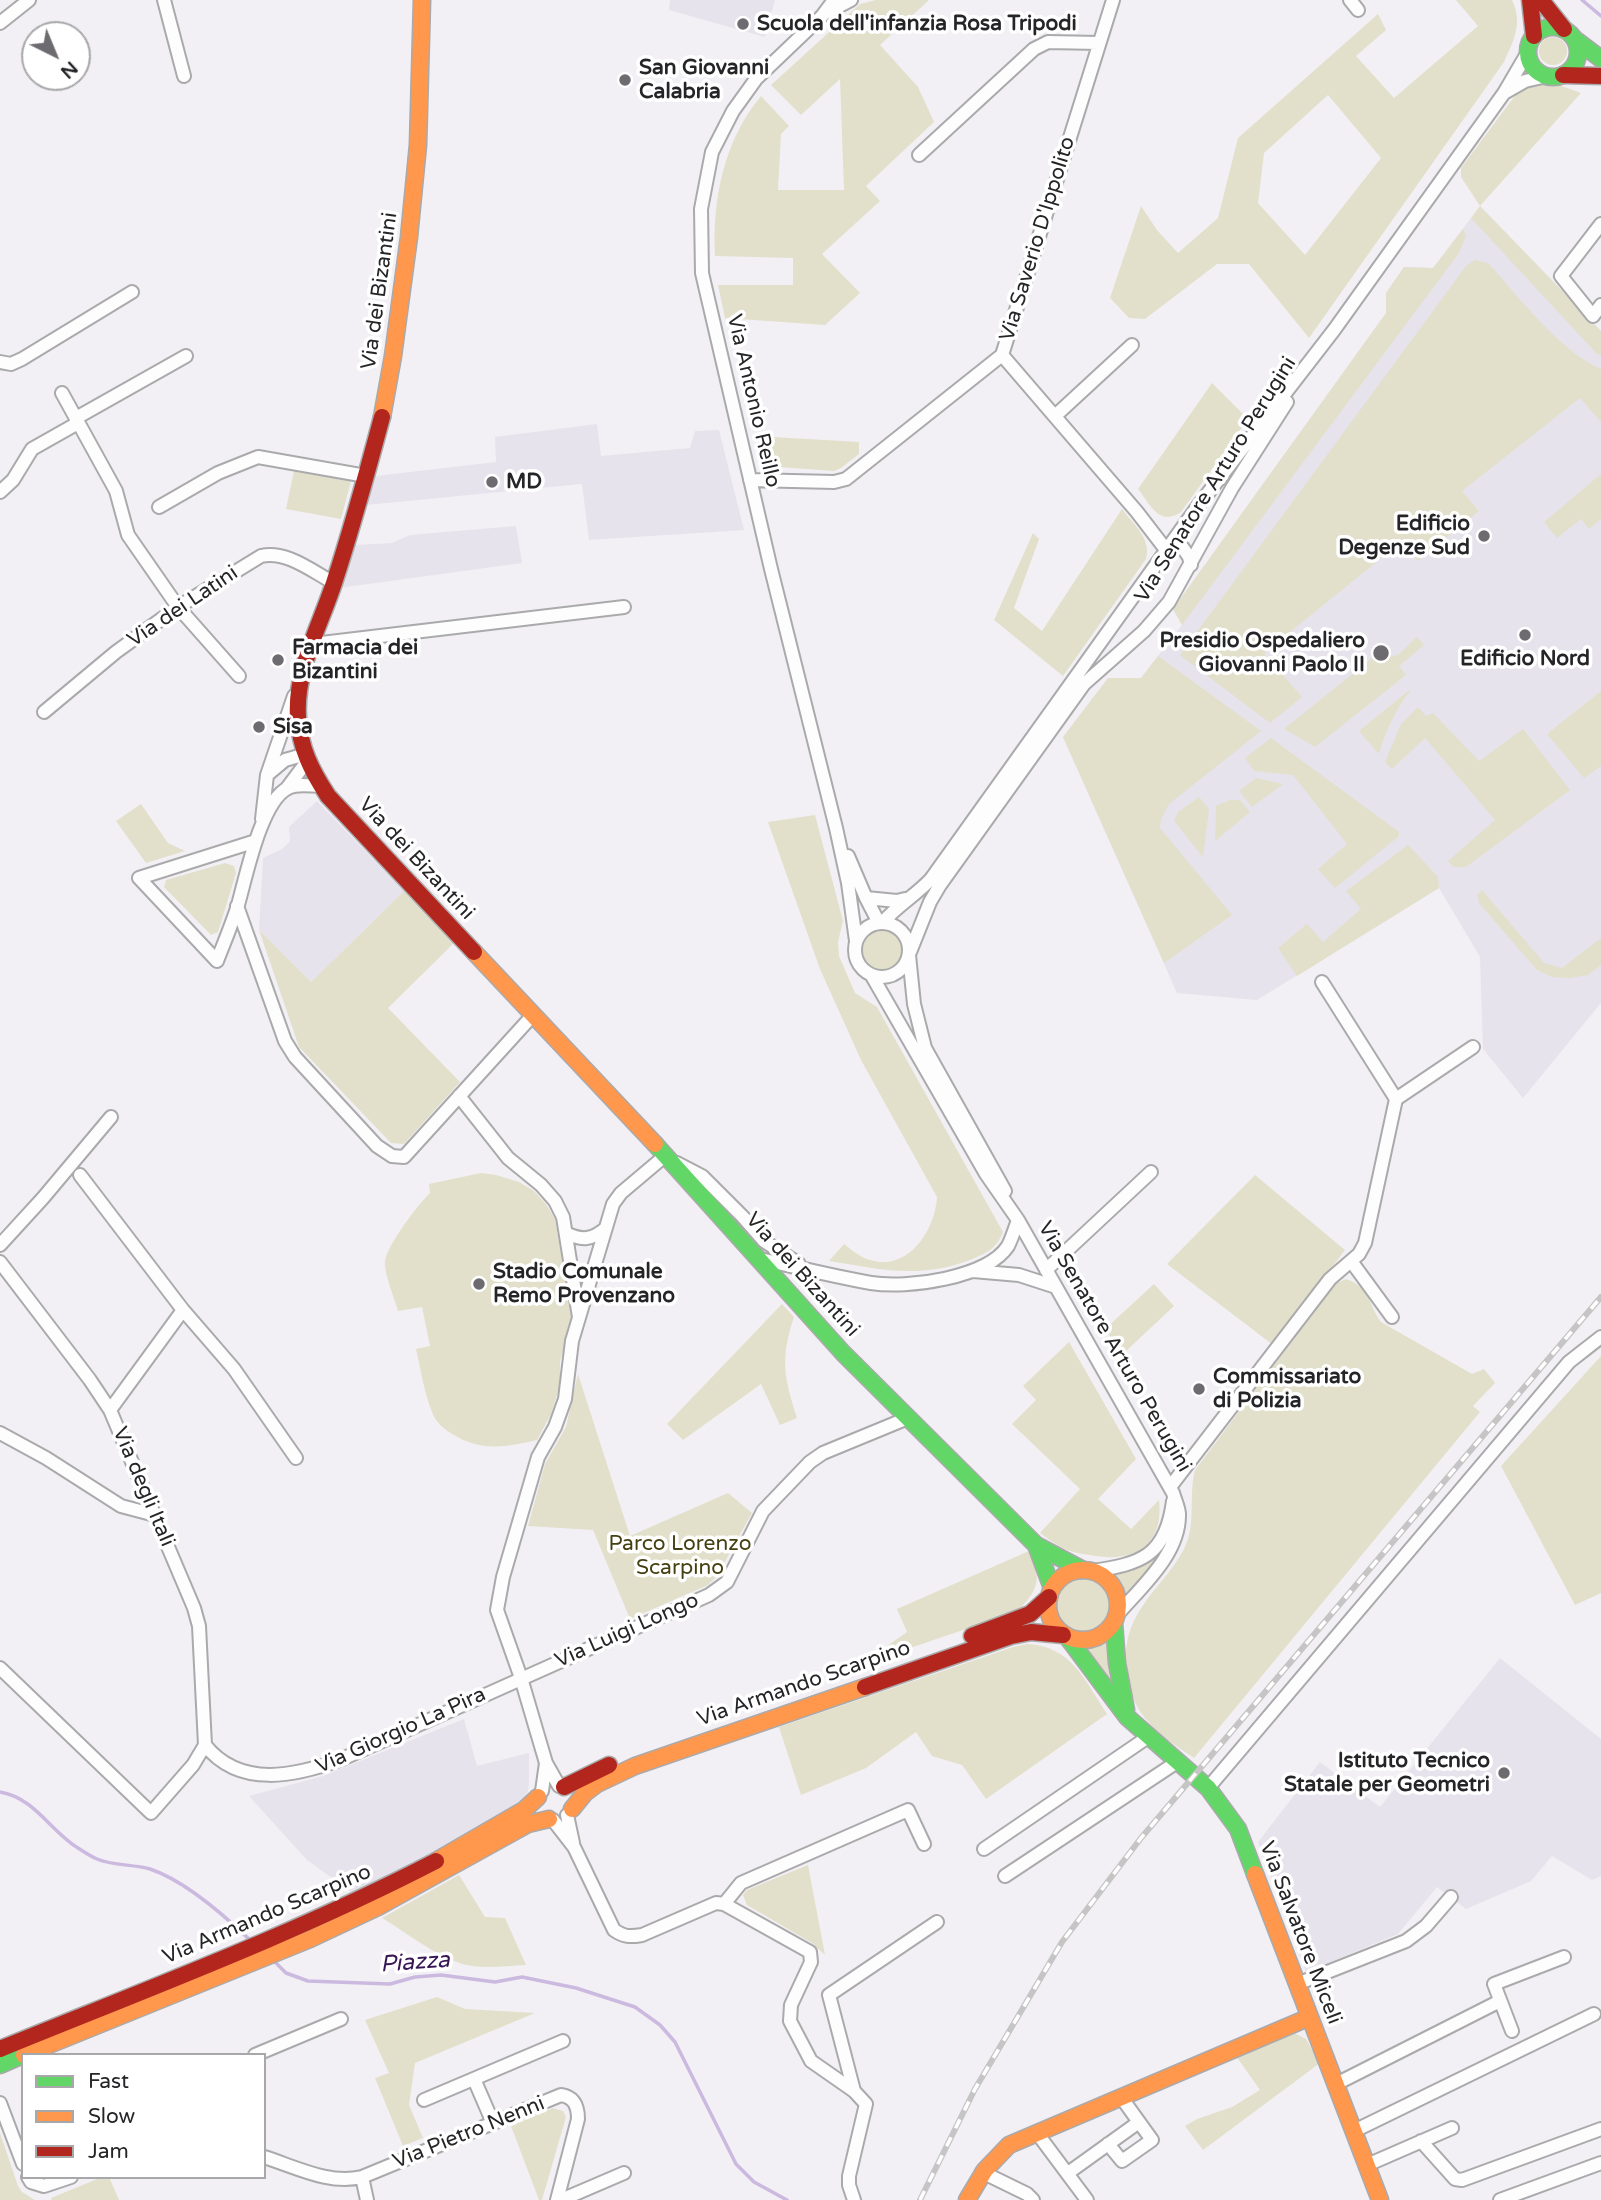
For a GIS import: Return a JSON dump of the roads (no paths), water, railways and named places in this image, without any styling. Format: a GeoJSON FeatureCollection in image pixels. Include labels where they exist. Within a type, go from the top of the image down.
{"type":"FeatureCollection","features":[{"type":"Feature","properties":{"kind":"street"},"geometry":{"type":"LineString","coordinates":[[0,23],[29,0]]}},
{"type":"Feature","properties":{"kind":"street"},"geometry":{"type":"LineString","coordinates":[[164,0],[184,76]]}},
{"type":"Feature","properties":{"kind":"street","name":"Via dei Bizantini"},"geometry":{"type":"LineString","coordinates":[[422,0],[418,145],[410,237],[391,368],[383,414],[366,476],[334,583],[300,679],[298,715],[307,757],[320,786],[668,1158],[759,1250],[781,1285],[843,1353],[1037,1545],[1087,1570]]}},
{"type":"Feature","properties":{"kind":"street","name":"Via Antonio Reillo"},"geometry":{"type":"LineString","coordinates":[[834,0],[822,16],[761,73],[733,111],[712,152],[701,209],[702,273],[836,828],[856,941]]}},
{"type":"Feature","properties":{"kind":"street","name":"Via Antonio Reillo"},"geometry":{"type":"LineString","coordinates":[[822,16],[851,0]]}},
{"type":"Feature","properties":{"kind":"street","name":"Via Saverio D'Ippolito"},"geometry":{"type":"LineString","coordinates":[[1113,0],[1002,355],[1168,549],[1186,550],[1191,565]]}},
{"type":"Feature","properties":{"kind":"street"},"geometry":{"type":"LineString","coordinates":[[1530,0],[1533,67],[1555,76],[1575,64],[1578,57],[1570,35]]}},
{"type":"Feature","properties":{"kind":"street"},"geometry":{"type":"LineString","coordinates":[[1541,0],[1570,35],[1601,59]]}},
{"type":"Feature","properties":{"kind":"street"},"geometry":{"type":"LineString","coordinates":[[1531,44],[1548,28],[1570,35]]}},
{"type":"Feature","properties":{"kind":"street"},"geometry":{"type":"LineString","coordinates":[[919,155],[1034,49],[1048,42],[1099,43]]}},
{"type":"Feature","properties":{"kind":"street","name":"Via Senatore Arturo Perugini"},"geometry":{"type":"LineString","coordinates":[[881,922],[931,879],[1168,549],[1334,330],[1504,93],[1531,44]]}},
{"type":"Feature","properties":{"kind":"street","name":"Via Senatore Arturo Perugini"},"geometry":{"type":"LineString","coordinates":[[1504,93],[1525,81],[1555,76],[1601,76]]}},
{"type":"Feature","properties":{"kind":"street"},"geometry":{"type":"LineString","coordinates":[[1601,224],[1561,276],[1593,316],[1601,305]]}},
{"type":"Feature","properties":{"kind":"street"},"geometry":{"type":"LineString","coordinates":[[0,362],[11,365],[132,292]]}},
{"type":"Feature","properties":{"kind":"street","name":"Via Senatore Arturo Perugini"},"geometry":{"type":"LineString","coordinates":[[1018,1220],[1003,1185],[925,1048],[914,1003],[909,954],[930,902],[940,886],[1069,705],[1090,677],[1133,640],[1163,609],[1191,565],[1232,488],[1334,330]]}},
{"type":"Feature","properties":{"kind":"street"},"geometry":{"type":"LineString","coordinates":[[1055,416],[1132,345]]}},
{"type":"Feature","properties":{"kind":"street"},"geometry":{"type":"LineString","coordinates":[[750,480],[834,482],[846,479],[1002,355]]}},
{"type":"Feature","properties":{"kind":"street"},"geometry":{"type":"LineString","coordinates":[[0,492],[13,480],[32,449],[186,356]]}},
{"type":"Feature","properties":{"kind":"street"},"geometry":{"type":"LineString","coordinates":[[62,393],[116,491],[128,535],[178,607],[239,676]]}},
{"type":"Feature","properties":{"kind":"street"},"geometry":{"type":"LineString","coordinates":[[159,507],[218,473],[258,457],[366,476]]}},
{"type":"Feature","properties":{"kind":"street","name":"Via dei Latini"},"geometry":{"type":"LineString","coordinates":[[44,712],[116,652],[178,607],[261,556],[273,553],[285,557],[334,583]]}},
{"type":"Feature","properties":{"kind":"street"},"geometry":{"type":"LineString","coordinates":[[313,644],[624,607]]}},
{"type":"Feature","properties":{"kind":"street"},"geometry":{"type":"LineString","coordinates":[[1118,620],[1115,631],[1117,640],[1133,640]]}},
{"type":"Feature","properties":{"kind":"street"},"geometry":{"type":"LineString","coordinates":[[262,823],[267,775],[300,679]]}},
{"type":"Feature","properties":{"kind":"street"},"geometry":{"type":"LineString","coordinates":[[267,775],[285,760],[307,757]]}},
{"type":"Feature","properties":{"kind":"street"},"geometry":{"type":"LineString","coordinates":[[256,841],[139,878],[217,961],[262,823],[307,757]]}},
{"type":"Feature","properties":{"kind":"street"},"geometry":{"type":"LineString","coordinates":[[288,788],[302,785],[320,786]]}},
{"type":"Feature","properties":{"kind":"street","name":"Via Antonio Reillo"},"geometry":{"type":"LineString","coordinates":[[836,828],[866,898],[881,922]]}},
{"type":"Feature","properties":{"kind":"street"},"geometry":{"type":"LineString","coordinates":[[866,898],[897,901],[905,899]]}},
{"type":"Feature","properties":{"kind":"street"},"geometry":{"type":"LineString","coordinates":[[237,906],[285,1041],[295,1057],[377,1146],[392,1156],[404,1157],[533,1014]]}},
{"type":"Feature","properties":{"kind":"street"},"geometry":{"type":"LineString","coordinates":[[881,922],[903,932],[909,945],[909,954],[907,962],[896,974],[888,977],[872,976],[856,958],[856,941],[865,928],[881,922]]}},
{"type":"Feature","properties":{"kind":"street","name":"Via Senatore Arturo Perugini"},"geometry":{"type":"LineString","coordinates":[[872,976],[986,1174],[1018,1220],[1172,1490],[1180,1514],[1175,1542],[1116,1619]]}},
{"type":"Feature","properties":{"kind":"street"},"geometry":{"type":"LineString","coordinates":[[1322,982],[1396,1099]]}},
{"type":"Feature","properties":{"kind":"street"},"geometry":{"type":"LineString","coordinates":[[1172,1490],[1330,1279],[1359,1254],[1365,1243],[1396,1099],[1473,1047]]}},
{"type":"Feature","properties":{"kind":"street"},"geometry":{"type":"LineString","coordinates":[[459,1096],[508,1158],[541,1185],[555,1201],[563,1217],[579,1323]]}},
{"type":"Feature","properties":{"kind":"street"},"geometry":{"type":"LineString","coordinates":[[0,1245],[111,1117]]}},
{"type":"Feature","properties":{"kind":"street"},"geometry":{"type":"LineString","coordinates":[[560,1816],[572,1799],[546,1763],[521,1678],[497,1610],[503,1577],[538,1457],[555,1427],[565,1399],[572,1341],[613,1204],[621,1193],[668,1158]]}},
{"type":"Feature","properties":{"kind":"street"},"geometry":{"type":"LineString","coordinates":[[1046,1269],[1151,1172]]}},
{"type":"Feature","properties":{"kind":"street"},"geometry":{"type":"LineString","coordinates":[[80,1175],[183,1310],[234,1369],[296,1458]]}},
{"type":"Feature","properties":{"kind":"street"},"geometry":{"type":"LineString","coordinates":[[759,1250],[805,1269],[873,1283],[935,1280],[973,1271],[999,1256],[1008,1245],[1018,1220]]}},
{"type":"Feature","properties":{"kind":"street"},"geometry":{"type":"LineString","coordinates":[[566,1233],[578,1239],[589,1239],[597,1236],[606,1227]]}},
{"type":"Feature","properties":{"kind":"street"},"geometry":{"type":"LineString","coordinates":[[1351,1261],[1392,1317]]}},
{"type":"Feature","properties":{"kind":"street","name":"Via degli Itali"},"geometry":{"type":"LineString","coordinates":[[0,1262],[110,1410],[155,1515],[199,1626],[205,1745]]}},
{"type":"Feature","properties":{"kind":"street"},"geometry":{"type":"LineString","coordinates":[[781,1285],[787,1269],[805,1269]]}},
{"type":"Feature","properties":{"kind":"street"},"geometry":{"type":"LineString","coordinates":[[973,1271],[1019,1275],[1056,1287]]}},
{"type":"Feature","properties":{"kind":"street"},"geometry":{"type":"LineString","coordinates":[[110,1410],[183,1310]]}},
{"type":"Feature","properties":{"kind":"street"},"geometry":{"type":"LineString","coordinates":[[1208,1788],[1569,1362],[1601,1337]]}},
{"type":"Feature","properties":{"kind":"street","name":"Via Luigi Longo"},"geometry":{"type":"LineString","coordinates":[[521,1678],[720,1589],[733,1572],[763,1511],[810,1462],[823,1453],[908,1418]]}},
{"type":"Feature","properties":{"kind":"street"},"geometry":{"type":"LineString","coordinates":[[0,1433],[46,1458],[121,1506],[155,1515]]}},
{"type":"Feature","properties":{"kind":"street","name":"Via Senatore Arturo Perugini"},"geometry":{"type":"LineString","coordinates":[[1087,1570],[1125,1566],[1154,1550],[1171,1515],[1172,1490]]}},
{"type":"Feature","properties":{"kind":"street","name":"Via dei Bizantini"},"geometry":{"type":"LineString","coordinates":[[1037,1545],[1050,1593]]}},
{"type":"Feature","properties":{"kind":"street"},"geometry":{"type":"LineString","coordinates":[[1116,1619],[1099,1637],[1088,1641],[1065,1636],[1050,1618],[1050,1593],[1062,1577],[1087,1570],[1111,1583],[1116,1593],[1116,1619],[1116,1663],[1127,1717]]}},
{"type":"Feature","properties":{"kind":"street","name":"Via Armando Scarpino"},"geometry":{"type":"LineString","coordinates":[[561,1786],[642,1751],[1013,1621],[1030,1614],[1050,1593]]}},
{"type":"Feature","properties":{"kind":"street","name":"Via Armando Scarpino"},"geometry":{"type":"LineString","coordinates":[[28,2053],[230,1963],[378,1907],[528,1824],[560,1816],[597,1784],[635,1766],[1010,1636],[1031,1632],[1065,1636]]}},
{"type":"Feature","properties":{"kind":"street","name":"Via Salvatore Miceli"},"geometry":{"type":"LineString","coordinates":[[1065,1636],[1127,1717],[1208,1788],[1238,1829],[1380,2200]]}},
{"type":"Feature","properties":{"kind":"street"},"geometry":{"type":"LineString","coordinates":[[0,1668],[151,1813],[193,1765],[205,1745]]}},
{"type":"Feature","properties":{"kind":"street","name":"Via Giorgio La Pira"},"geometry":{"type":"LineString","coordinates":[[205,1745],[214,1756],[230,1767],[254,1774],[280,1776],[309,1771],[342,1759],[521,1678]]}},
{"type":"Feature","properties":{"kind":"street"},"geometry":{"type":"LineString","coordinates":[[984,1849],[1148,1737]]}},
{"type":"Feature","properties":{"kind":"street"},"geometry":{"type":"LineString","coordinates":[[1005,1876],[1177,1762]]}},
{"type":"Feature","properties":{"kind":"street"},"geometry":{"type":"LineString","coordinates":[[546,1763],[540,1794],[540,1812],[560,1816]]}},
{"type":"Feature","properties":{"kind":"street"},"geometry":{"type":"LineString","coordinates":[[540,1794],[547,1787],[561,1786]]}},
{"type":"Feature","properties":{"kind":"street","name":"Via Armando Scarpino"},"geometry":{"type":"LineString","coordinates":[[276,1944],[438,1860],[524,1810],[540,1794]]}},
{"type":"Feature","properties":{"kind":"street"},"geometry":{"type":"LineString","coordinates":[[724,1904],[741,1883],[908,1810],[924,1844]]}},
{"type":"Feature","properties":{"kind":"street"},"geometry":{"type":"LineString","coordinates":[[560,1816],[614,1930],[621,1935],[642,1935],[716,1903],[724,1904],[810,1952],[811,1962],[791,2005],[790,2021],[811,2061],[854,2091],[866,2104],[849,2176],[854,2200]]}},
{"type":"Feature","properties":{"kind":"street"},"geometry":{"type":"LineString","coordinates":[[1297,1984],[1406,1941],[1426,1926],[1451,1897]]}},
{"type":"Feature","properties":{"kind":"street"},"geometry":{"type":"LineString","coordinates":[[854,2091],[829,1995],[937,1922]]}},
{"type":"Feature","properties":{"kind":"street"},"geometry":{"type":"LineString","coordinates":[[1512,2032],[1493,1984],[1564,1957]]}},
{"type":"Feature","properties":{"kind":"street","name":"Via Armando Scarpino"},"geometry":{"type":"LineString","coordinates":[[0,2049],[230,1963]]}},
{"type":"Feature","properties":{"kind":"street"},"geometry":{"type":"LineString","coordinates":[[1336,2084],[1500,2001]]}},
{"type":"Feature","properties":{"kind":"street"},"geometry":{"type":"LineString","coordinates":[[1354,2131],[1594,2014]]}},
{"type":"Feature","properties":{"kind":"street"},"geometry":{"type":"LineString","coordinates":[[967,2200],[982,2172],[1009,2145],[1310,2017]]}},
{"type":"Feature","properties":{"kind":"street"},"geometry":{"type":"LineString","coordinates":[[260,2053],[341,2019]]}},
{"type":"Feature","properties":{"kind":"street"},"geometry":{"type":"LineString","coordinates":[[424,2100],[564,2041]]}},
{"type":"Feature","properties":{"kind":"street","name":"Via Armando Scarpino"},"geometry":{"type":"LineString","coordinates":[[0,2065],[21,2056]]}},
{"type":"Feature","properties":{"kind":"street"},"geometry":{"type":"LineString","coordinates":[[474,2079],[493,2123]]}},
{"type":"Feature","properties":{"kind":"street","name":"Via Pietro Nenni"},"geometry":{"type":"LineString","coordinates":[[266,2158],[335,2180],[362,2177],[561,2095],[569,2096],[578,2109],[579,2119],[559,2200]]}},
{"type":"Feature","properties":{"kind":"street"},"geometry":{"type":"LineString","coordinates":[[1108,2144],[1122,2161],[1152,2140],[1121,2097]]}},
{"type":"Feature","properties":{"kind":"street"},"geometry":{"type":"LineString","coordinates":[[0,2103],[21,2159]]}},
{"type":"Feature","properties":{"kind":"street"},"geometry":{"type":"LineString","coordinates":[[1068,2173],[1139,2122]]}},
{"type":"Feature","properties":{"kind":"street"},"geometry":{"type":"LineString","coordinates":[[1367,2165],[1452,2128]]}},
{"type":"Feature","properties":{"kind":"street"},"geometry":{"type":"LineString","coordinates":[[1421,2141],[1455,2179],[1462,2180],[1601,2129]]}},
{"type":"Feature","properties":{"kind":"street"},"geometry":{"type":"LineString","coordinates":[[1037,2133],[1087,2200]]}},
{"type":"Feature","properties":{"kind":"street"},"geometry":{"type":"LineString","coordinates":[[1500,2200],[1601,2163]]}},
{"type":"Feature","properties":{"kind":"street"},"geometry":{"type":"LineString","coordinates":[[982,2172],[1028,2198]]}},
{"type":"Feature","properties":{"kind":"street"},"geometry":{"type":"LineString","coordinates":[[559,2200],[624,2173]]}},
{"type":"Feature","properties":{"kind":"street"},"geometry":{"type":"LineString","coordinates":[[362,2177],[367,2200]]}},
{"type":"Feature","properties":{"kind":"street"},"geometry":{"type":"LineString","coordinates":[[29,2179],[44,2186],[65,2179]]}},
{"type":"Feature","properties":{"kind":"waterway"},"geometry":{"type":"LineString","coordinates":[[1582,0],[1601,16]]}},
{"type":"Feature","properties":{"kind":"waterway","name":"Piazza"},"geometry":{"type":"LineString","coordinates":[[0,1792],[12,1795],[33,1808],[68,1841],[92,1857],[110,1863],[150,1869],[191,1890],[251,1941]]}},
{"type":"Feature","properties":{"kind":"waterway","name":"Piazza"},"geometry":{"type":"LineString","coordinates":[[273,1960],[286,1973],[308,1981],[390,1984],[415,1977],[441,1975],[495,1982],[522,1977],[576,1988],[635,2007],[660,2025],[675,2042],[736,2164],[754,2182],[787,2200]]}},
{"type":"Feature","properties":{"kind":"railway"},"geometry":{"type":"LineString","coordinates":[[920,2200],[975,2089],[1062,1942],[1141,1838],[1601,1297]]}},
{"type":"Feature","properties":{"kind":"place","name":"Scuola dell'infanzia Rosa Tripodi"},"geometry":{"type":"Point","coordinates":[743,24]}},
{"type":"Feature","properties":{"kind":"place","name":"San Giovanni Calabria"},"geometry":{"type":"Point","coordinates":[625,80]}},
{"type":"Feature","properties":{"kind":"place","name":"MD"},"geometry":{"type":"Point","coordinates":[492,482]}},
{"type":"Feature","properties":{"kind":"place","name":"Edificio Degenze Sud"},"geometry":{"type":"Point","coordinates":[1484,536]}},
{"type":"Feature","properties":{"kind":"place","name":"Edificio Nord"},"geometry":{"type":"Point","coordinates":[1525,635]}},
{"type":"Feature","properties":{"kind":"place","name":"Presidio Ospedaliero Giovanni Paolo II"},"geometry":{"type":"Point","coordinates":[1381,653]}},
{"type":"Feature","properties":{"kind":"place","name":"Farmacia dei Bizantini"},"geometry":{"type":"Point","coordinates":[278,660]}},
{"type":"Feature","properties":{"kind":"place","name":"Sisa"},"geometry":{"type":"Point","coordinates":[259,727]}},
{"type":"Feature","properties":{"kind":"place","name":"Stadio Comunale Remo Provenzano"},"geometry":{"type":"Point","coordinates":[479,1284]}},
{"type":"Feature","properties":{"kind":"place","name":"Commissariato di Polizia"},"geometry":{"type":"Point","coordinates":[1199,1389]}},
{"type":"Feature","properties":{"kind":"place","name":"Istituto Tecnico Statale per Geometri"},"geometry":{"type":"Point","coordinates":[1504,1773]}},
{"type":"Feature","properties":{"kind":"park label","name":"Parco Lorenzo Scarpino"},"geometry":{"type":"Point","coordinates":[680,1556]}}]}
